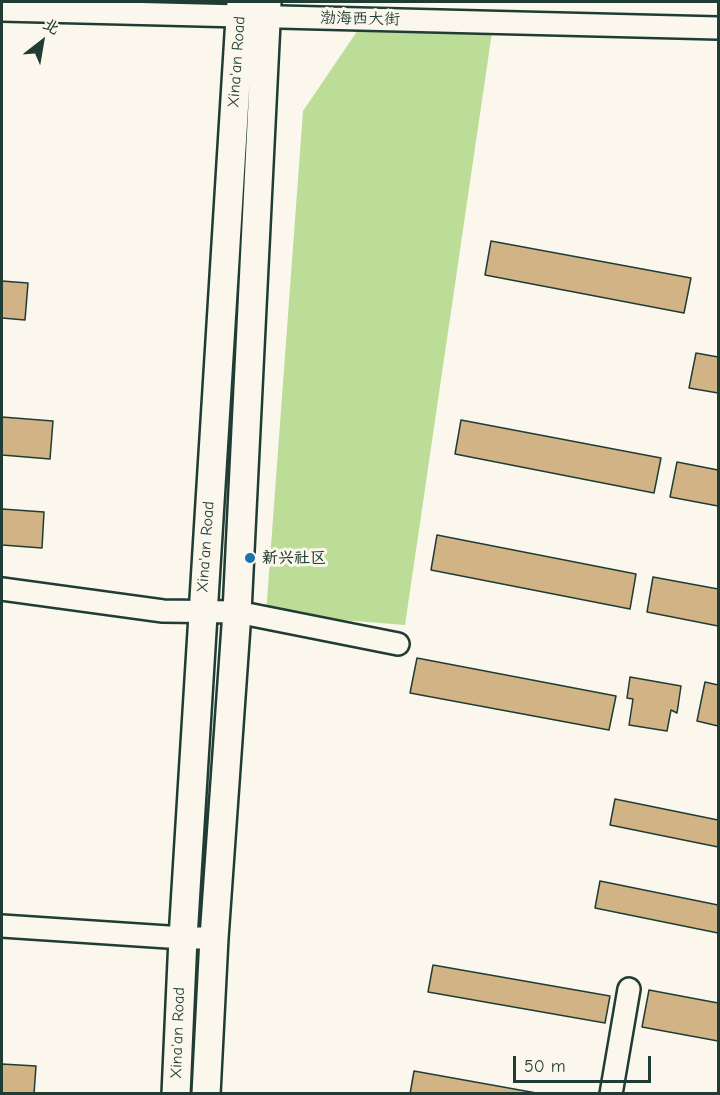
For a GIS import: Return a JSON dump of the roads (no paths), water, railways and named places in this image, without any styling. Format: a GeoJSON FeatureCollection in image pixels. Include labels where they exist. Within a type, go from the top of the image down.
{"type":"FeatureCollection","features":[{"type":"Feature","properties":{"kind":"main road","name":"Xina'an Road"},"geometry":{"type":"LineString","coordinates":[[206,1094],[214,938],[237,612],[253,9]]}},
{"type":"Feature","properties":{"kind":"main road","name":"Xina'an Road"},"geometry":{"type":"LineString","coordinates":[[176,1094],[202,612],[253,9]]}},
{"type":"Feature","properties":{"kind":"street","name":"渤海西大街"},"geometry":{"type":"LineString","coordinates":[[2,10],[253,9],[718,28]]}},
{"type":"Feature","properties":{"kind":"street"},"geometry":{"type":"LineString","coordinates":[[2,589],[163,611],[237,612],[398,644]]}},
{"type":"Feature","properties":{"kind":"street"},"geometry":{"type":"LineString","coordinates":[[2,926],[214,938]]}},
{"type":"Feature","properties":{"kind":"street"},"geometry":{"type":"LineString","coordinates":[[611,1094],[629,990]]}},
{"type":"Feature","properties":{"kind":"place","name":"新兴社区"},"geometry":{"type":"Point","coordinates":[250,558]}}]}
